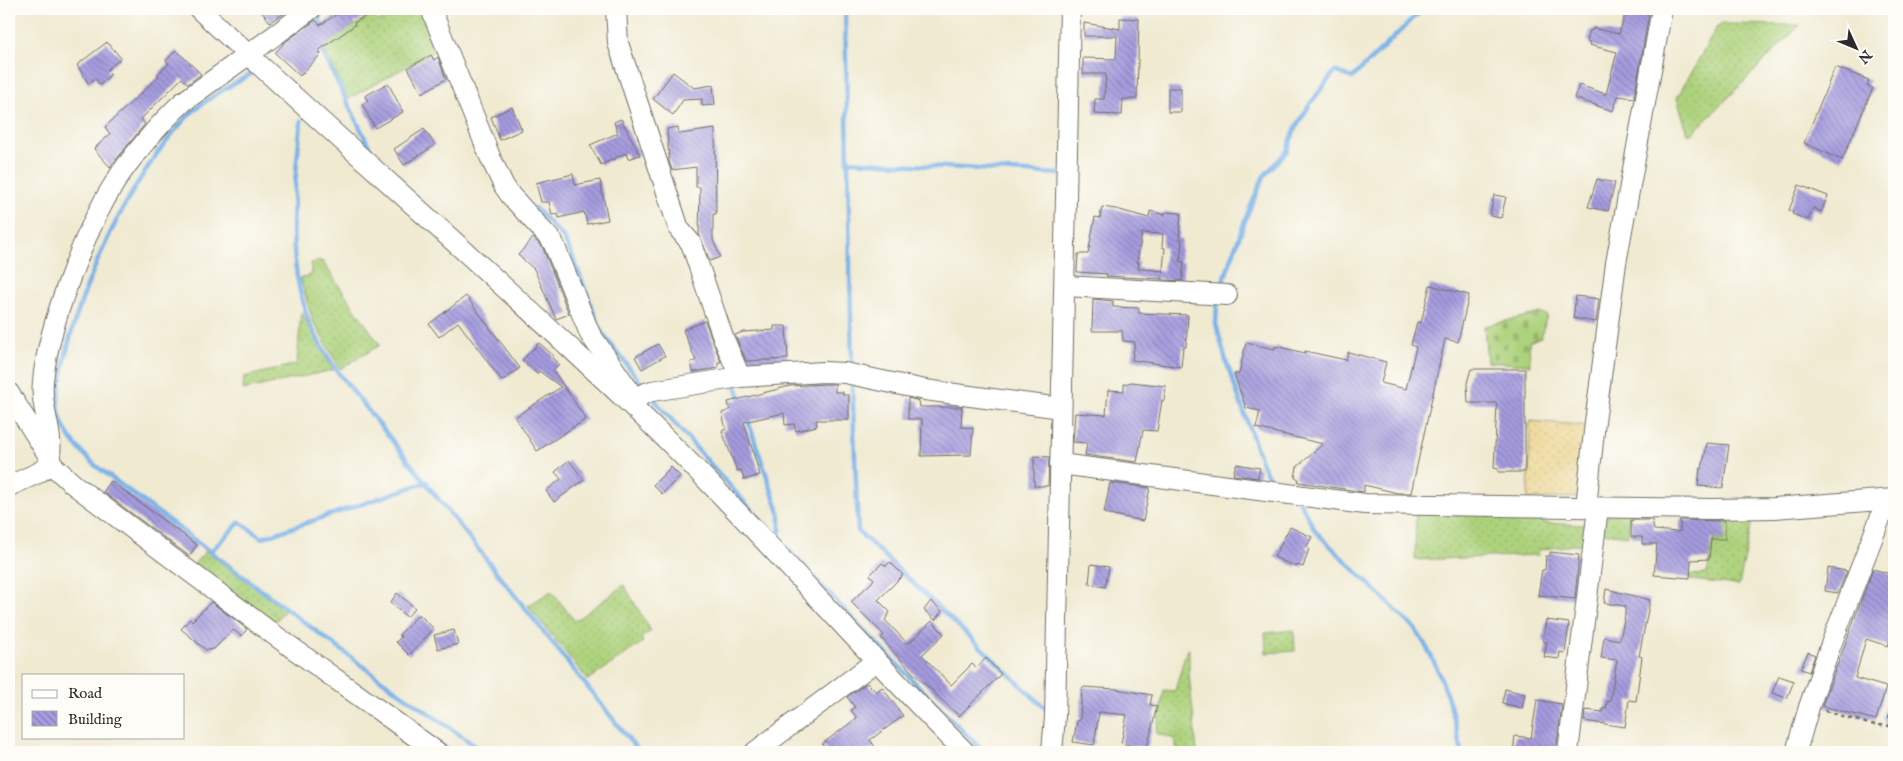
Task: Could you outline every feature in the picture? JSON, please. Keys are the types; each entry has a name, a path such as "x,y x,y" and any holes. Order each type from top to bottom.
{"street":[{"path":"199,9 249,55 642,397 715,489 876,661 965,752"},
{"path":"9,486 38,473 50,461 52,441 43,408 43,382 46,357 66,292 92,228 114,184 169,116 183,102 311,9"},
{"path":"431,9 491,159 504,186 510,196 544,232 559,253 590,334 628,388 642,397 740,377 802,373 845,373 925,390 1061,408"},
{"path":"616,9 620,52 683,234 690,243 723,337 740,377"},
{"path":"1052,752 1066,464 1061,408 1070,286 1070,9"},
{"path":"1568,752 1592,507 1595,422 1616,263 1662,9"},
{"path":"1070,286 1222,295"},
{"path":"9,394 50,461 99,504 273,634 437,752"},
{"path":"1066,464 1365,504 1774,508 1889,500"},
{"path":"1796,752 1809,707 1881,516 1889,500"},
{"path":"755,752 876,661"}],"path":[{"path":"1889,726 1889,714 1894,693"},
{"path":"1809,707 1889,726 1894,732"}],"green space":[{"path":"400,9 411,9 413,12 427,9 442,47 348,99 325,51 324,44 373,14 378,22"},
{"path":"1722,24 1800,25 1691,135 1688,134 1677,98 1717,27"},
{"path":"322,261 380,345 340,369 313,321 300,278 311,275 311,263"},
{"path":"301,312 333,370 243,390 244,377 297,364"},
{"path":"1540,313 1547,315 1541,337 1529,342 1530,365 1487,362 1484,326"},
{"path":"1416,508 1589,513 1586,543 1539,550 1538,555 1415,560","holes":["1542,513 1586,516 1586,525 1542,523"]},
{"path":"1630,513 1628,536 1598,532 1601,515"},
{"path":"1754,513 1739,585 1690,580 1691,575 1707,574 1713,540 1723,540 1725,514"},
{"path":"206,551 285,610 274,623 194,564"},
{"path":"624,585 651,631 641,638 643,642 588,680 528,606 551,591 575,621"},
{"path":"1294,630 1295,651 1266,653 1265,633"},
{"path":"1189,649 1189,674 1197,752 1177,751 1175,739 1156,733 1164,690 1175,691 1186,651"}],"sand":[{"path":"1530,421 1589,426 1582,497 1528,499"}],"building":[{"path":"259,9 291,9 270,22"},
{"path":"345,9 377,9 354,23 355,25 318,51 321,54 300,76 275,53 285,42 316,20 320,25"},
{"path":"1627,9 1649,14 1634,98 1618,96 1613,111 1574,98 1579,85 1606,94 1617,52 1589,45 1590,42 1587,41 1590,30 1592,31 1593,28 1619,34"},
{"path":"1120,18 1139,19 1137,99 1123,99 1122,115 1094,114 1095,99 1104,99 1106,74 1083,74 1083,58 1116,59 1117,36 1084,36 1084,23 1120,29"},
{"path":"107,42 121,58 107,70 111,74 100,85 95,78 89,84 77,65"},
{"path":"176,50 201,74 188,84 182,78 141,119 145,124 110,167 94,149 110,134 105,127 159,76 157,75 169,63 166,61"},
{"path":"431,55 434,60 438,57 446,79 422,93 408,68"},
{"path":"1835,67 1869,80 1867,86 1873,88 1842,160 1804,143"},
{"path":"673,72 694,88 713,85 715,105 702,106 702,99 683,100 673,115 653,99"},
{"path":"388,83 403,112 375,128 362,104 368,101 365,96"},
{"path":"1168,88 1181,88 1181,112 1168,112"},
{"path":"512,107 522,130 500,140 491,117"},
{"path":"621,119 640,155 628,159 626,153 601,165 590,145 618,133 614,122"},
{"path":"678,127 679,134 715,129 716,214 713,214 713,240 720,257 710,261 699,234 700,187 696,187 696,167 672,170 669,161 667,129"},
{"path":"424,129 435,145 404,165 394,149"},
{"path":"573,174 575,185 600,180 608,220 587,224 584,212 559,218 558,214 552,215 549,202 541,202 536,183"},
{"path":"1597,179 1615,183 1608,211 1588,207"},
{"path":"1799,185 1828,196 1821,212 1813,208 1808,220 1792,214 1793,212 1789,210"},
{"path":"1494,195 1506,197 1501,218 1490,216"},
{"path":"1102,207 1149,218 1150,211 1165,215 1165,212 1181,213 1179,239 1182,239 1180,262 1184,262 1182,281 1106,276 1107,274 1077,272 1078,254 1088,254 1095,217 1100,218","holes":["1142,233 1163,234 1162,247 1165,248 1163,271 1138,268 1139,262 1137,262"]},
{"path":"533,238 543,248 569,314 556,319 534,269 518,255"},
{"path":"1430,285 1469,295 1458,342 1445,339 1411,493 1398,493 1364,485 1364,492 1298,482 1299,479 1295,478 1297,467 1323,444 1256,428 1260,411 1246,408 1234,374 1239,374 1246,343 1275,349 1275,346 1305,353 1305,351 1346,360 1348,352 1386,362 1381,383 1406,389 1416,347 1411,345 1417,322 1421,323"},
{"path":"466,296 520,368 502,381 458,322 439,337 429,324"},
{"path":"1576,296 1599,299 1596,322 1573,318"},
{"path":"1093,299 1113,301 1113,307 1139,308 1139,313 1188,315 1186,347 1183,347 1181,367 1132,360 1135,342 1123,341 1122,331 1092,331"},
{"path":"705,321 721,362 718,362 718,368 693,372 691,362 696,361 683,330"},
{"path":"774,326 786,326 788,359 746,361 735,335 743,332 774,330"},
{"path":"539,343 554,356 552,358 559,364 553,370 586,419 537,451 515,417 561,387 539,371 537,374 522,360"},
{"path":"658,344 665,356 642,369 635,357"},
{"path":"1471,369 1525,369 1525,472 1498,472 1498,469 1494,468 1497,403 1468,403 1467,383"},
{"path":"1132,382 1166,386 1157,431 1143,430 1137,462 1085,455 1087,443 1073,442 1075,413 1106,415 1108,390 1124,391 1124,384"},
{"path":"835,384 835,392 843,392 843,395 849,395 849,420 816,420 817,426 796,431 794,424 785,425 784,413 744,422 760,475 744,480 741,470 737,471 722,431 726,429 722,413 730,410 728,402 790,386"},
{"path":"908,398 919,401 920,407 962,407 961,427 973,428 971,455 921,456 922,419 908,419"},
{"path":"1707,443 1729,445 1723,488 1698,486 1700,468 1702,469"},
{"path":"1034,456 1049,457 1048,486 1034,486"},
{"path":"569,460 584,480 554,502 546,491 561,479 555,472"},
{"path":"1236,464 1260,468 1258,478 1233,475"},
{"path":"671,467 680,476 662,494 653,485"},
{"path":"111,481 197,545 189,556 103,492"},
{"path":"1110,483 1150,488 1143,521 1104,513"},
{"path":"1631,520 1652,520 1654,530 1677,532 1680,531 1680,520 1725,521 1725,539 1711,539 1709,559 1691,560 1690,578 1654,575 1657,544 1642,544 1642,537 1631,537"},
{"path":"1290,527 1312,537 1306,548 1309,549 1303,567 1297,565 1296,567 1274,557"},
{"path":"1550,552 1579,555 1575,599 1538,595 1542,570 1545,570 1546,556 1550,556"},
{"path":"890,562 903,575 878,600 890,612 885,620 908,644 932,621 944,634 922,655 951,685 972,664 977,668 986,658 1001,674 959,716 910,670 881,638 884,635 851,602 874,579 870,575 882,563 886,566"},
{"path":"1091,564 1109,567 1105,587 1089,584"},
{"path":"1828,568 1847,571 1838,593 1825,591"},
{"path":"1873,569 1894,575 1894,589 1890,602 1894,604 1894,626 1888,646 1866,639 1855,678 1886,687 1876,720 1822,706"},
{"path":"1606,589 1650,600 1639,656 1642,657 1636,701 1629,700 1625,727 1584,721 1585,710 1603,712 1603,708 1606,709 1607,701 1610,702 1617,660 1601,658 1604,637 1620,640 1625,615 1625,606 1604,603"},
{"path":"397,593 415,608 407,617 390,603"},
{"path":"931,601 942,611 935,620 924,610"},
{"path":"211,602 247,629 242,636 233,630 214,649 206,650 181,629"},
{"path":"419,614 434,629 409,655 396,642 401,637 399,635"},
{"path":"1546,620 1569,623 1565,653 1560,652 1559,659 1544,657 1547,642 1543,641"},
{"path":"454,630 458,644 438,649 434,635"},
{"path":"1808,652 1815,655 1809,672 1801,669"},
{"path":"1779,676 1794,681 1787,698 1772,693"},
{"path":"867,683 876,692 882,687 903,716 870,740 875,747 867,752 828,752 822,744 857,718 851,710 855,707 847,697"},
{"path":"1084,687 1116,689 1152,695 1150,705 1157,706 1147,749 1121,743 1127,715 1099,712 1094,745 1073,742 1077,721 1080,720 1082,689"},
{"path":"1505,689 1525,694 1522,708 1502,703"},
{"path":"1537,700 1562,704 1556,752 1513,752 1515,736 1531,738"}],"waterway":[{"path":"319,9 321,30"},
{"path":"845,9 852,369"},
{"path":"1221,288 1247,215 1264,176 1287,151 1295,129 1310,104 1335,71 1352,78 1423,9"},
{"path":"322,43 323,53 372,152"},
{"path":"251,74 208,100 185,119 144,172 126,204 93,270 70,338 58,395 59,413 62,422 76,446 96,466 376,676 484,752"},
{"path":"301,121 294,192 293,240 295,263 305,310 323,349 337,371 639,752"},
{"path":"847,161 1059,174"},
{"path":"535,208 563,237 573,257 601,331 644,387"},
{"path":"1217,301 1216,324 1226,361 1262,464 1273,485 1276,485"},
{"path":"852,381 858,531 1046,709"},
{"path":"735,383 742,403"},
{"path":"652,397 814,578 984,752"},
{"path":"746,415 780,515 778,538"},
{"path":"211,551 240,522 262,538 427,482"},
{"path":"1300,502 1316,532 1415,629 1439,672 1462,752"},
{"path":"1894,678 1885,718 1894,738"},
{"path":"443,746 452,752"}]}
